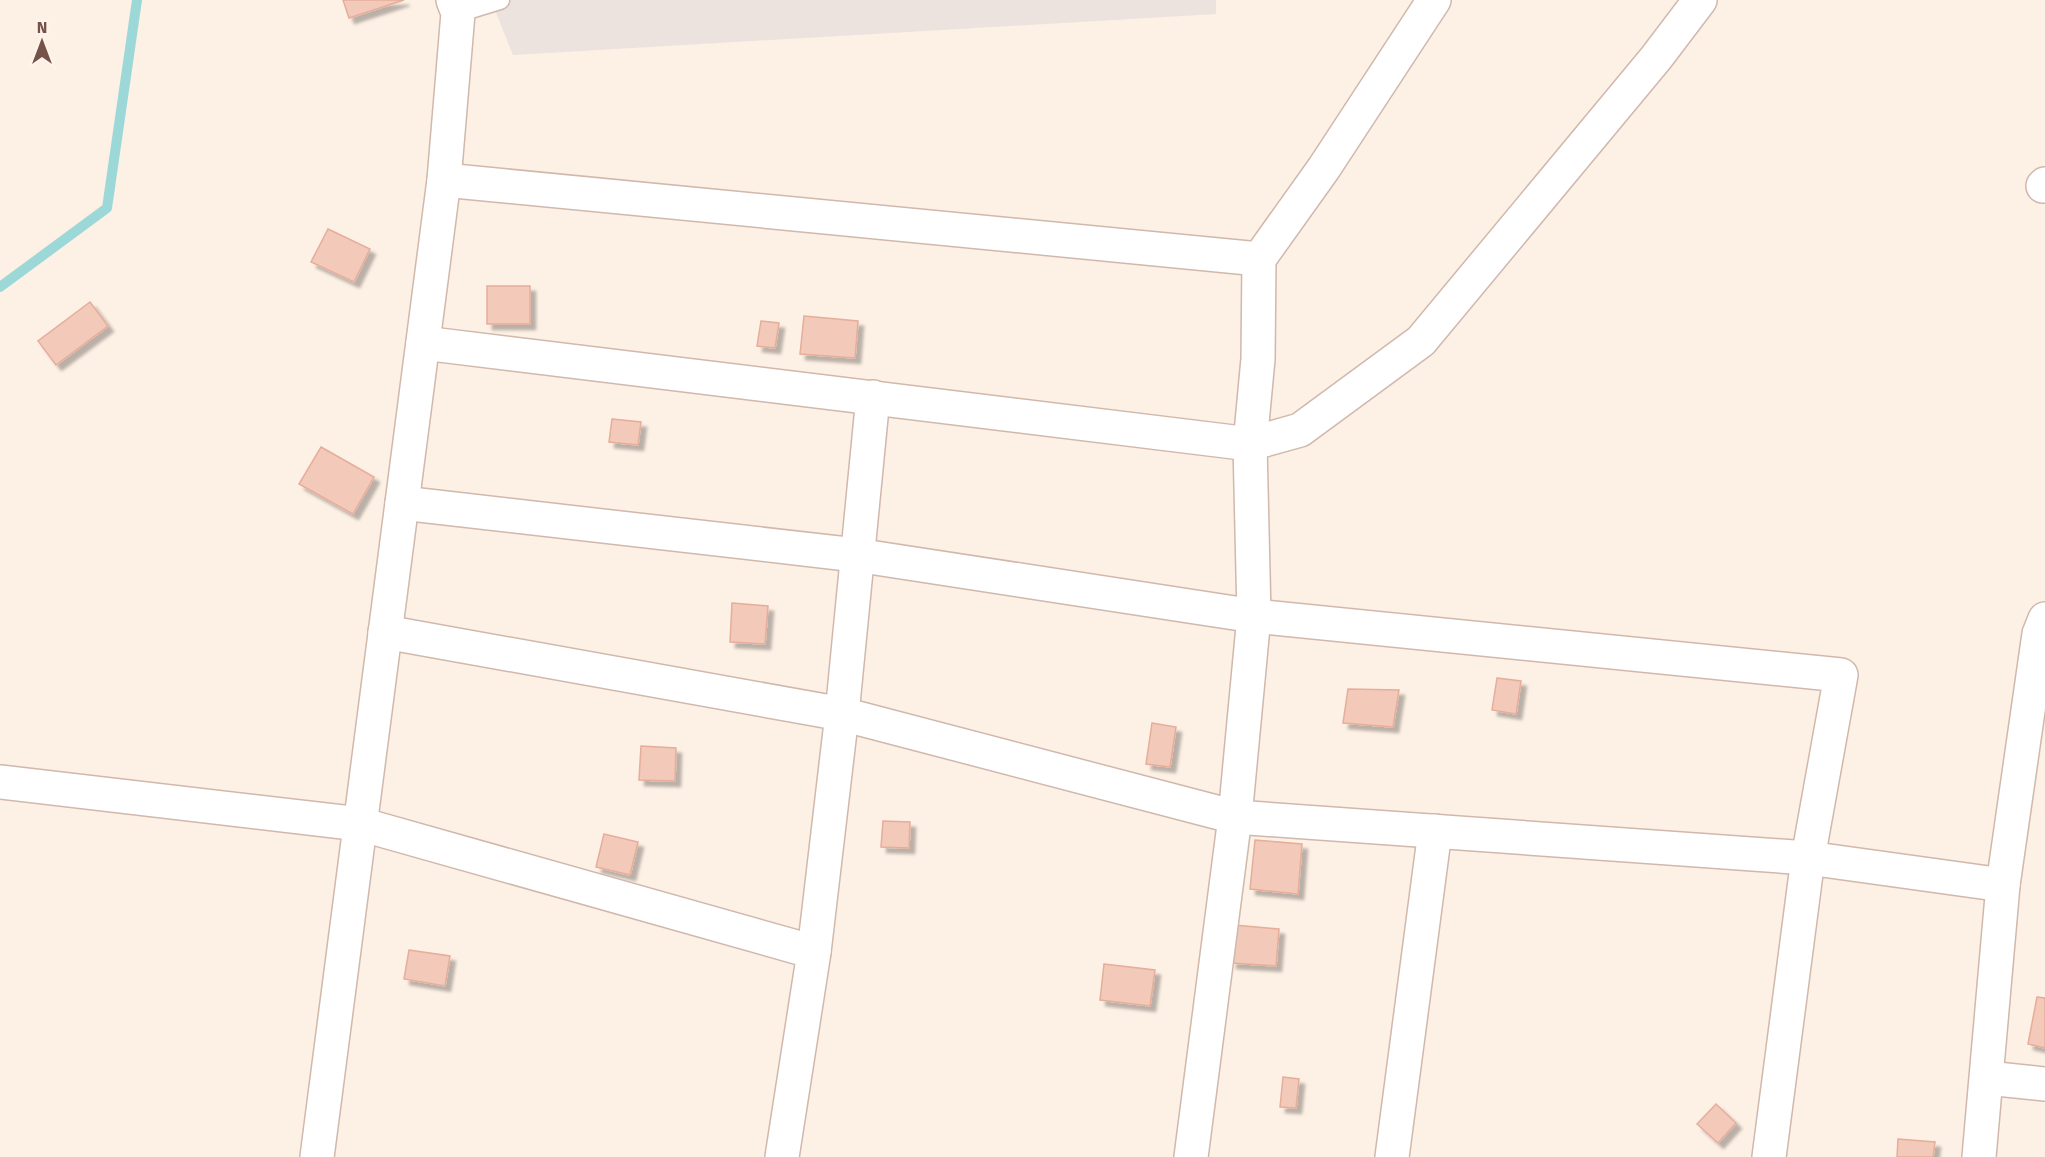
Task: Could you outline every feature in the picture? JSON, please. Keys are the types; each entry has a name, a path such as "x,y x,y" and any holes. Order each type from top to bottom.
{"street":[{"path":"1191,1157 1235,817 1254,616 1250,444 1257,359 1259,259 1324,168 1434,0"},
{"path":"423,343 1250,444 1300,430 1422,341 1656,58 1700,0"},
{"path":"316,1157 444,180 455,6"},
{"path":"444,180 1259,259"},
{"path":"782,1157 814,952 842,714 873,397"},
{"path":"402,503 856,555 1254,616 1841,675 1808,858 1768,1157"},
{"path":"1979,1157 2003,885 2039,634 2045,619"},
{"path":"385,632 842,714 1235,817 1808,858 2003,885"},
{"path":"0,782 360,824 814,952"},
{"path":"1392,1157 1435,831"},
{"path":"1987,1078 2045,1083"}],"lane":[{"path":"455,6 500,0"}],"shaded area":[{"path":"491,0 1216,0 1216,14 513,55"}],"building":[{"path":"343,0 404,0 349,18"},
{"path":"328,229 370,249 354,282 311,262"},
{"path":"487,286 530,286 530,324 487,324"},
{"path":"90,302 108,326 56,365 38,341"},
{"path":"804,316 858,321 855,358 800,354"},
{"path":"761,321 779,323 775,348 757,346"},
{"path":"612,419 641,422 638,445 609,442"},
{"path":"321,447 374,477 353,514 299,484"},
{"path":"732,603 768,606 765,644 730,642"},
{"path":"1497,678 1521,681 1516,714 1492,710"},
{"path":"1348,689 1399,690 1393,727 1343,723"},
{"path":"1152,723 1176,727 1170,767 1146,764"},
{"path":"641,746 676,748 675,781 639,780"},
{"path":"883,821 910,822 909,848 881,847"},
{"path":"604,834 638,842 630,875 596,867"},
{"path":"1255,840 1302,844 1298,894 1250,889"},
{"path":"1234,925 1279,929 1276,966 1231,963"},
{"path":"409,950 450,956 445,986 404,979"},
{"path":"1104,964 1155,970 1150,1006 1100,1000"},
{"path":"2037,997 2045,998 2045,1048 2028,1044"},
{"path":"1283,1077 1299,1079 1296,1108 1280,1107"},
{"path":"1716,1104 1736,1123 1718,1143 1697,1124"},
{"path":"1898,1139 1935,1142 1933,1157 1897,1157"}],"waterway":[{"path":"0,287 107,208 137,0"}]}
